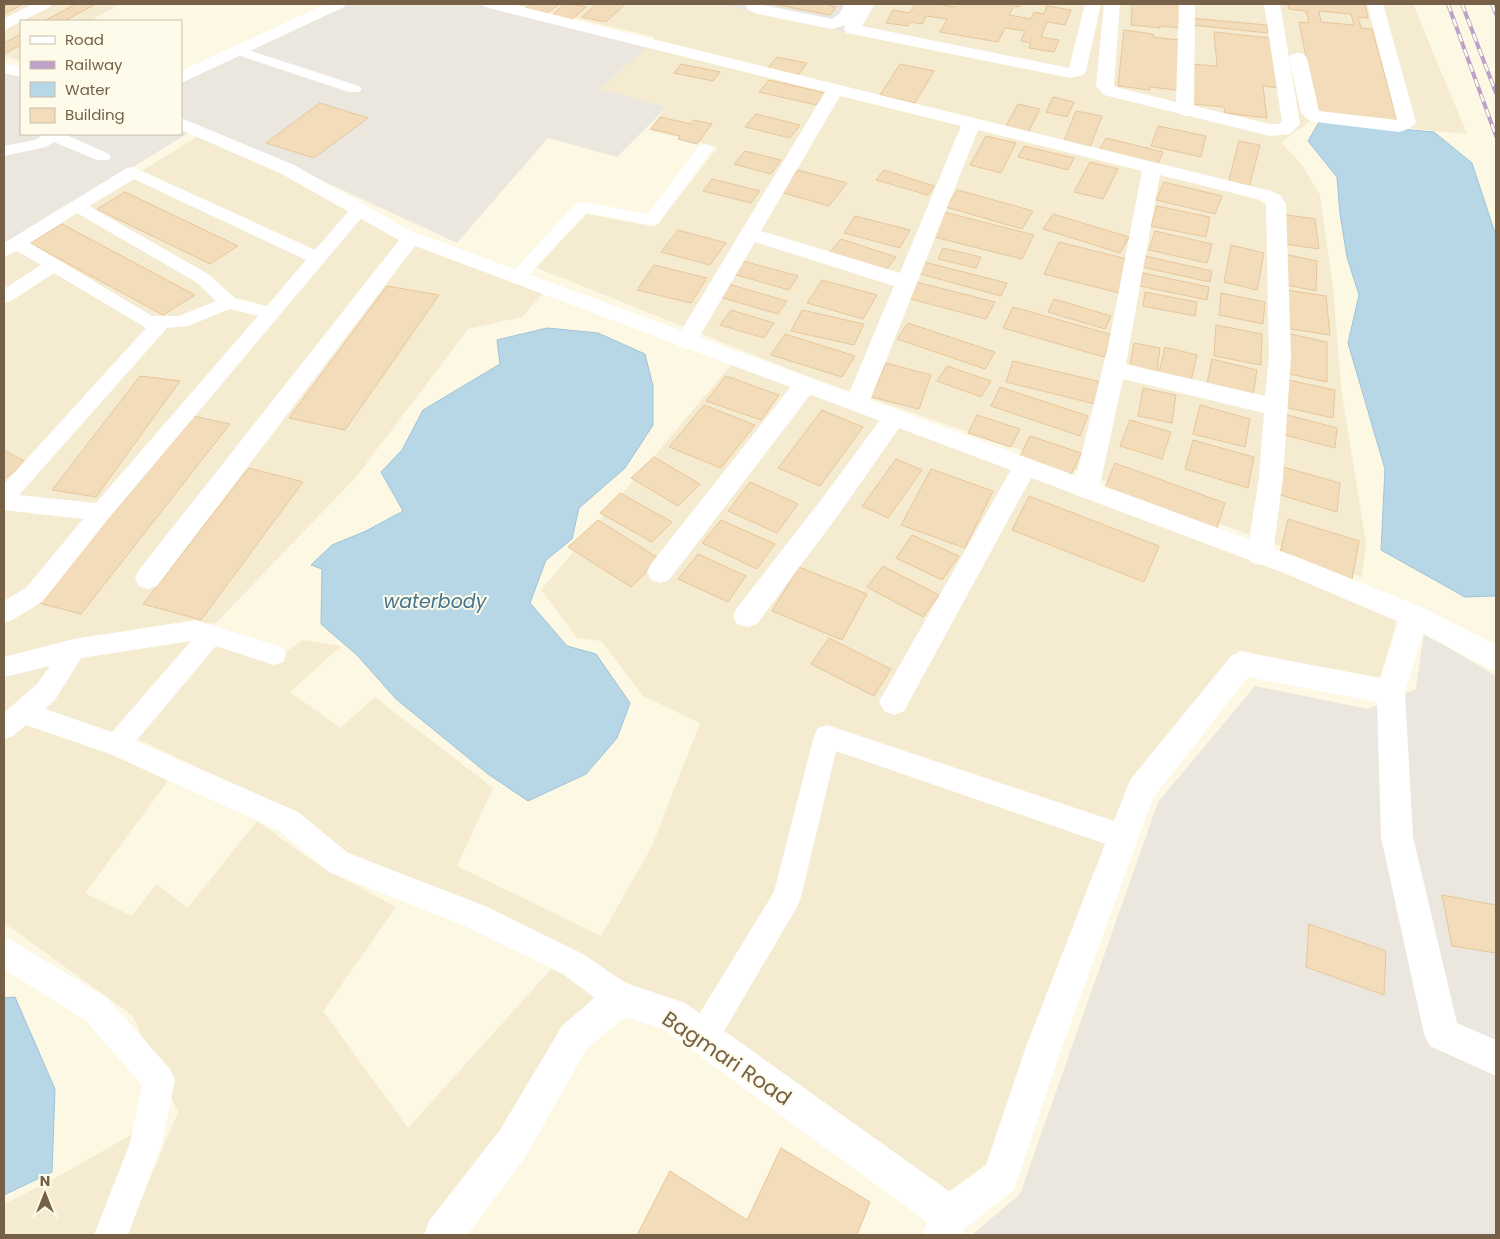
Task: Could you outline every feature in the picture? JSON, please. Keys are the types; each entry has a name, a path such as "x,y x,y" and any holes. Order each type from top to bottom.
{"street":[{"path":"4,26 44,4"},
{"path":"182,78 338,4"},
{"path":"491,4 689,51 759,71 836,88 971,124 1264,195 1273,199 1276,204 1280,356 1271,477 1260,555"},
{"path":"756,4 754,7 758,9 839,24 853,4"},
{"path":"867,4 853,26 852,29 857,32 1070,73 1077,70 1093,4"},
{"path":"1112,4 1105,86 1110,91 1185,111 1270,130 1283,130 1291,124 1272,4"},
{"path":"1185,111 1187,4"},
{"path":"1286,4 1310,113 1316,117 1399,126 1407,122 1375,4"},
{"path":"4,68 20,72"},
{"path":"686,341 836,88"},
{"path":"182,123 287,169 411,238 1293,566 1414,616 1496,659"},
{"path":"857,404 971,124"},
{"path":"1086,489 1114,368 1152,169"},
{"path":"750,234 906,282"},
{"path":"148,578 411,238"},
{"path":"1114,368 1276,407"},
{"path":"660,572 805,385"},
{"path":"747,616 830,507 894,418"},
{"path":"894,702 1025,467"},
{"path":"1414,616 1391,692 1397,836 1442,1034 1496,1058"},
{"path":"945,1225 1001,1177 1044,1047 1141,790 1242,664 1391,692"},
{"path":"443,1235 513,1143 574,1038 620,998"},
{"name":"Bagmari Road","path":"620,998 673,1015 945,1225"}],"lane":[{"path":"240,50 354,89"},
{"path":"4,150 40,144 54,135 103,157"},
{"path":"517,278 582,207 652,220 705,149"},
{"path":"10,247 133,172 317,258"},
{"path":"77,206 202,278 229,303 270,313"},
{"path":"4,613 34,595 101,512 359,210"},
{"path":"10,247 54,265 148,322 181,322 229,303"},
{"path":"4,297 54,265"},
{"path":"4,498 162,322"},
{"path":"4,502 101,512"},
{"path":"4,590 34,595"},
{"path":"4,667 74,649 196,630 274,655"},
{"path":"117,745 211,634"},
{"path":"13,720 46,692 74,649"},
{"path":"13,720 117,745 288,821 339,863 475,916 573,964 620,998"},
{"path":"703,1037 787,897 826,736 1123,836"},
{"path":"4,952 96,1008 159,1080 146,1143 111,1235"}],"shaded area":[{"path":"4,4 120,4 92,20 20,20 20,61 4,56"},
{"path":"345,4 476,4 647,47 600,89 667,107 617,157 548,138 457,243 323,181 182,120 182,81"},
{"path":"514,4 722,4 851,34 870,4 1413,4 1467,134 1314,119 1281,142 1302,165 1320,195 1333,287 1341,388 1366,543 1362,577 1052,461 809,377 535,267 587,214 655,227 718,147 648,130 667,107 599,89 655,37"},
{"path":"722,4 870,4 851,34"},
{"path":"4,73 20,77 20,135 182,135 182,129 190,132 4,246"},
{"path":"198,136 544,292 522,317 468,329 356,477 216,623 119,633 4,663 4,256"},
{"path":"731,365 1111,503 1398,616 1379,681 1239,650 1126,793 990,1162 943,1195 716,1034 615,976 335,847 298,815 133,737 212,643 274,661 302,640 341,646 290,692 340,728 375,697 493,788 457,866 601,936 652,846 700,723 643,696 601,641 577,638 541,590"},
{"path":"1424,633 1496,676 1496,1235 972,1235 1020,1194 1158,802 1255,686 1368,709 1416,689"},
{"path":"198,638 99,747 168,781 85,893 132,916 156,884 188,908 257,821 320,866 396,907 323,1011 408,1128 553,967 602,993 521,1112 428,1235 126,1235 178,1112 132,1015 4,923 4,673 78,653"},
{"path":"138,1131 97,1235 4,1235 4,1204 48,1182"}],"water":[{"path":"1319,122 1434,132 1472,163 1496,236 1496,596 1465,597 1381,550 1385,469 1348,343 1359,295 1347,257 1340,214 1337,177 1308,141"},
{"name":"waterbody","path":"547,328 598,333 645,354 653,386 653,425 625,468 579,508 572,539 546,560 530,603 567,646 596,654 630,703 617,738 586,774 528,801 488,774 396,699 357,655 321,624 322,569 311,565 332,545 366,531 403,511 381,472 402,450 423,410 500,364 497,340"},
{"path":"15,997 55,1089 52,1172 4,1195 4,998"}],"building":[{"path":"8,4 23,4 4,14 4,6"},
{"path":"76,4 96,4 66,20 46,20"},
{"path":"531,4 559,4 546,14 525,9"},
{"path":"564,4 586,7 570,21 550,17"},
{"path":"596,4 625,4 606,22 582,17"},
{"path":"773,4 829,4 836,7 830,15"},
{"path":"915,4 937,4 955,7 956,4 1021,4 1019,7 1014,6 1009,15 1031,19 1034,12 1044,14 1047,6 1071,10 1065,25 1047,22 1041,37 1059,40 1054,52 1029,48 1031,43 1021,41 1025,31 1005,28 998,42 940,32 947,19 926,16 922,24 910,22 908,26 886,23 893,10 910,13"},
{"path":"1132,4 1181,4 1181,28 1131,25"},
{"path":"1288,4 1365,4 1368,18 1358,17 1361,28 1372,29 1398,124 1318,116 1299,22 1309,23 1306,11 1289,9","holes":["1319,11 1351,14 1354,25 1321,22"]},
{"path":"1190,18 1267,25 1268,33 1191,25"},
{"path":"1124,30 1153,34 1153,37 1180,40 1177,90 1150,87 1150,90 1118,86"},
{"path":"1214,32 1271,38 1279,88 1263,86 1267,118 1225,113 1224,107 1193,104 1190,64 1217,66"},
{"path":"20,35 20,46 4,54 4,43"},
{"path":"777,57 807,63 797,77 766,70"},
{"path":"681,64 720,72 713,81 674,73"},
{"path":"900,64 934,71 915,103 880,95"},
{"path":"769,80 826,93 816,105 759,92"},
{"path":"1053,97 1074,102 1067,117 1046,112"},
{"path":"320,103 368,118 314,158 266,143"},
{"path":"1018,104 1040,109 1028,133 1005,128"},
{"path":"1076,111 1102,116 1090,147 1064,141"},
{"path":"756,114 800,125 790,138 745,127"},
{"path":"660,117 691,124 694,120 712,124 697,144 678,139 680,136 651,129"},
{"path":"1158,126 1206,136 1201,157 1151,146"},
{"path":"986,136 1016,143 1001,173 970,165"},
{"path":"1106,138 1163,152 1156,168 1098,153"},
{"path":"1239,141 1260,145 1249,188 1228,184"},
{"path":"1024,146 1074,158 1068,170 1018,157"},
{"path":"745,151 781,160 771,174 734,164"},
{"path":"1090,162 1118,169 1103,199 1074,192"},
{"path":"798,170 847,183 829,206 780,192"},
{"path":"884,170 934,186 928,195 876,180"},
{"path":"712,179 760,191 751,203 703,191"},
{"path":"1164,182 1222,196 1215,214 1156,200"},
{"path":"958,190 1033,211 1022,229 946,207"},
{"path":"125,192 238,246 210,264 97,209"},
{"path":"1157,206 1210,217 1206,237 1151,226"},
{"path":"944,212 1034,235 1022,259 930,236"},
{"path":"1053,214 1129,237 1120,253 1043,229"},
{"path":"1281,214 1315,219 1319,249 1283,244"},
{"path":"855,216 910,230 900,248 844,233"},
{"path":"62,224 195,295 163,315 30,243"},
{"path":"678,230 726,243 710,265 661,252"},
{"path":"1155,231 1212,244 1207,263 1149,250"},
{"path":"841,239 896,257 885,272 829,253"},
{"path":"1059,242 1131,260 1119,293 1044,274"},
{"path":"1231,245 1264,253 1257,290 1224,282"},
{"path":"943,248 981,257 976,268 938,259"},
{"path":"1284,254 1317,261 1316,291 1282,284"},
{"path":"1145,256 1212,271 1210,282 1142,267"},
{"path":"743,261 798,276 789,290 733,274"},
{"path":"924,262 1007,283 1001,296 917,273"},
{"path":"654,265 707,278 691,303 637,290"},
{"path":"1143,273 1209,287 1207,300 1140,286"},
{"path":"822,280 877,295 863,319 807,303"},
{"path":"916,282 995,302 986,319 907,298"},
{"path":"725,283 787,301 778,314 716,296"},
{"path":"387,286 439,295 345,430 289,418"},
{"path":"1281,289 1326,296 1330,335 1284,328"},
{"path":"1145,292 1197,302 1195,316 1143,306"},
{"path":"1221,293 1265,302 1263,324 1219,315"},
{"path":"1054,299 1111,316 1105,329 1048,312"},
{"path":"1013,307 1113,335 1104,357 1003,328"},
{"path":"731,310 774,323 764,338 720,325"},
{"path":"802,310 864,324 854,345 791,331"},
{"path":"908,323 995,352 985,369 897,339"},
{"path":"1216,325 1262,334 1261,365 1214,356"},
{"path":"1286,333 1327,342 1327,382 1284,373"},
{"path":"785,334 855,356 842,377 771,355"},
{"path":"1134,343 1160,348 1157,371 1130,366"},
{"path":"1165,347 1197,355 1191,381 1159,373"},
{"path":"1212,359 1257,370 1253,396 1207,384"},
{"path":"1013,361 1101,382 1095,404 1006,382"},
{"path":"886,363 931,375 919,409 871,397"},
{"path":"947,366 991,381 981,397 937,381"},
{"path":"140,376 180,381 96,497 52,490"},
{"path":"726,376 779,395 761,420 706,401"},
{"path":"1283,379 1335,390 1333,418 1280,406"},
{"path":"1000,387 1088,416 1080,436 991,406"},
{"path":"1143,388 1176,395 1172,423 1138,416"},
{"path":"704,405 755,425 721,468 669,447"},
{"path":"1200,405 1250,419 1245,447 1193,434"},
{"path":"822,410 863,427 820,486 778,468"},
{"path":"1280,413 1337,428 1335,448 1277,433"},
{"path":"977,415 1020,429 1011,447 968,433"},
{"path":"193,416 230,424 81,614 39,603"},
{"path":"1130,420 1171,432 1162,459 1120,446"},
{"path":"1030,436 1081,453 1069,480 1017,462"},
{"path":"1193,440 1254,457 1248,488 1185,469"},
{"path":"4,450 26,462 4,479"},
{"path":"654,457 700,484 678,506 631,478"},
{"path":"896,459 922,470 888,518 862,506"},
{"path":"1115,463 1225,503 1216,531 1104,490"},
{"path":"1276,465 1340,483 1337,512 1277,494"},
{"path":"249,468 303,482 201,620 143,604"},
{"path":"931,469 993,491 965,548 901,525"},
{"path":"750,482 798,504 777,533 728,511"},
{"path":"620,493 672,522 652,542 600,513"},
{"path":"1029,496 1159,546 1144,582 1012,530"},
{"path":"1288,519 1359,541 1352,580 1279,557"},
{"path":"598,520 660,559 631,587 568,547"},
{"path":"721,520 775,544 757,569 702,543"},
{"path":"912,535 959,556 942,580 896,558"},
{"path":"698,554 746,576 728,602 678,579"},
{"path":"883,566 939,595 923,617 867,587"},
{"path":"799,567 867,594 842,640 772,611"},
{"path":"829,638 891,669 874,696 811,664"},
{"path":"1442,895 1496,905 1496,953 1452,946"},
{"path":"1309,924 1386,951 1384,995 1306,967"},
{"path":"781,1148 870,1202 857,1235 637,1235 670,1171 747,1220"}],"railway":[{"path":"1448,4 1496,136"},
{"path":"1462,4 1496,93"},
{"path":"1492,4 1496,14"}]}
